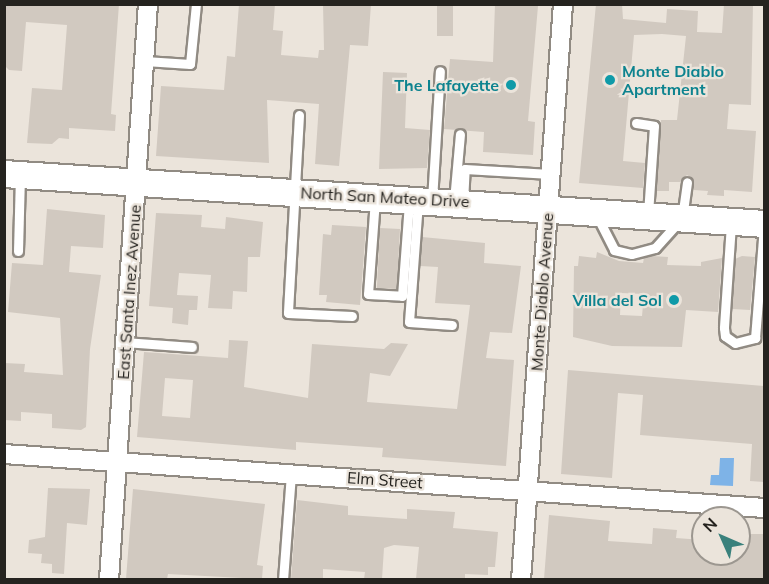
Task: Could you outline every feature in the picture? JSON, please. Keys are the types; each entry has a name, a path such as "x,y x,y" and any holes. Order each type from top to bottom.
{"main road":[{"name":"North San Mateo Drive","path":"12,174 548,207 765,224"}],"street":[{"name":"East Santa Inez Avenue","path":"109,579 148,4"},
{"name":"Monte Diablo Avenue","path":"521,579 563,4"},
{"name":"Elm Street","path":"4,454 765,508"}],"lane":[{"path":"145,61 190,64 196,4"},
{"path":"440,70 435,200 409,322 452,325"},
{"path":"299,115 288,313 352,316"},
{"path":"636,123 654,126 648,215"},
{"path":"375,196 368,294 402,296 460,134"},
{"path":"435,200 465,169 550,174"},
{"path":"12,174 18,251"},
{"path":"595,211 608,244 632,254 655,248 682,218 687,182"},
{"path":"731,222 724,328 725,336 735,343 755,338 765,224"},
{"path":"125,342 192,347"},
{"path":"283,579 291,473"}],"water":[{"path":"720,458 734,458 733,486 710,485 711,475 719,475"}],"building":[{"path":"6,4 119,4 111,114 116,115 115,131 69,128 69,139 59,138 52,144 27,143 32,88 62,90 67,25 26,22 22,71 9,70 4,65"},
{"path":"239,4 275,4 273,30 283,31 281,55 318,58 319,50 324,50 323,4 371,4 368,46 350,45 339,166 315,164 319,104 267,100 269,163 156,156 161,86 224,90 227,56 235,57"},
{"path":"437,4 453,4 453,36 437,36"},
{"path":"495,4 538,6 528,121 535,122 533,155 483,152 484,132 444,129 450,59 493,62"},
{"path":"596,4 622,4 623,19 666,23 667,9 698,11 697,32 722,33 724,4 753,4 751,105 729,104 727,129 756,131 752,192 724,190 724,196 707,195 708,191 694,190 693,179 687,175 680,182 669,182 669,191 656,191 661,120 677,120 686,36 662,34 634,35 623,161 645,163 643,188 579,183"},
{"path":"383,72 407,73 405,128 430,130 427,168 379,169"},
{"path":"47,209 105,215 103,248 71,246 69,272 101,275 90,349 86,427 81,430 52,428 52,414 21,412 21,421 4,420 4,363 25,364 24,372 63,375 60,318 8,312 12,263 43,265"},
{"path":"156,213 202,215 201,227 225,229 226,217 263,222 260,257 248,257 247,292 233,291 232,309 208,308 211,275 179,273 177,295 198,296 197,310 189,310 188,325 172,323 173,308 149,306"},
{"path":"332,225 366,227 360,305 326,302 327,295 319,295 323,234 331,235"},
{"path":"380,228 400,229 397,289 377,288"},
{"path":"422,237 485,243 484,263 521,266 512,333 490,332 486,358 514,360 506,466 382,457 383,448 296,442 296,450 137,437 144,352 228,358 229,340 248,341 244,387 308,398 312,344 384,349 391,343 408,344 390,376 370,373 367,402 457,409 470,305 435,303 438,267 420,266","holes":["165,378 193,380 190,418 162,416"]},
{"name":"Villa del Sol","path":"597,252 619,261 643,263 644,258 652,256 668,257 667,265 701,266 701,262 722,258 718,312 686,310 682,347 612,346 573,337 574,266 578,266 579,256 596,258","holes":["621,293 644,294 642,316 620,315"]},
{"path":"742,256 755,257 750,310 732,309 735,259"},
{"path":"568,370 765,386 765,482 750,481 752,444 640,435 643,395 618,393 612,478 561,474"},
{"path":"48,488 90,489 87,525 67,523 64,574 52,573 52,564 41,563 42,554 28,553 29,540 45,537"},
{"path":"133,489 265,504 257,565 263,566 262,579 168,574 167,579 126,579"},
{"path":"297,500 348,506 348,515 407,519 407,509 455,512 453,528 498,532 495,567 488,567 488,575 465,574 465,579 416,579 419,547 394,545 384,548 382,579 364,579 365,572 323,569 323,579 291,579"},
{"path":"549,515 610,521 608,541 652,544 653,528 677,530 676,538 691,539 691,566 751,566 751,534 765,534 765,579 544,579"}],"place":[{"name":"Monte Diablo Apartment","path":"610,80"},
{"name":"The Lafayette","path":"511,85"},
{"name":"Villa del Sol","path":"674,300"}]}
